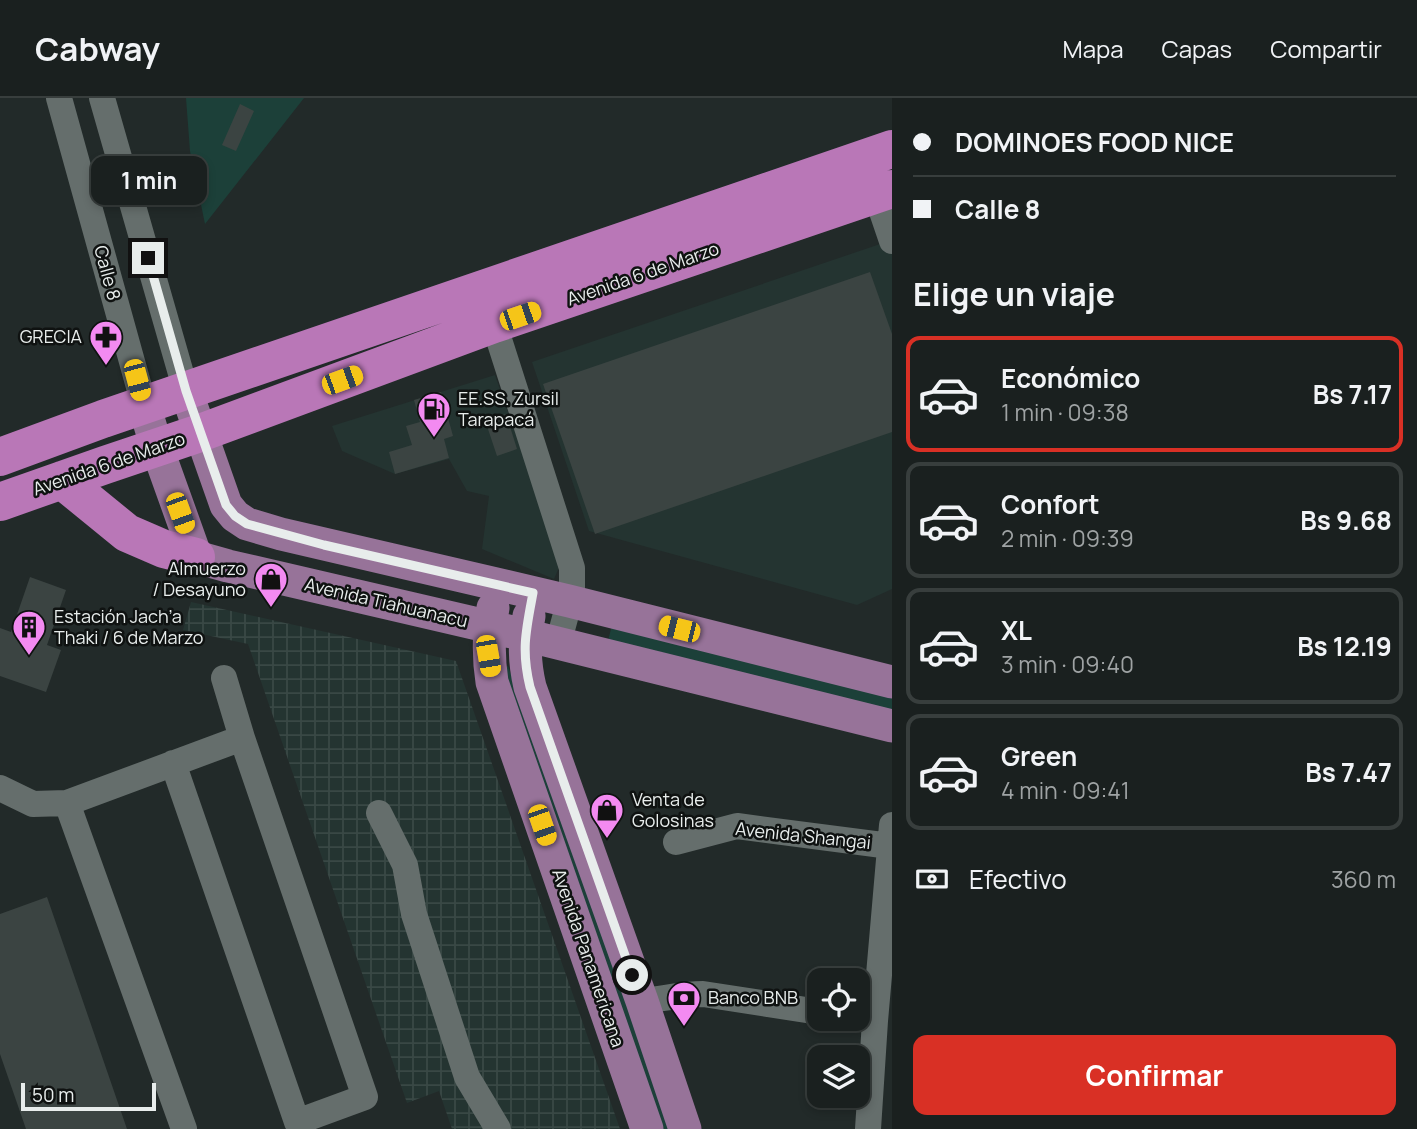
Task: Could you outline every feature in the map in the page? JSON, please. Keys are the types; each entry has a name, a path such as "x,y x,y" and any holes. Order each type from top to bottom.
{"highway":[{"path":"0,457 103,419 892,149"},
{"name":"Avenida 6 de Marzo","path":"0,502 200,433 494,324 884,191"},
{"path":"62,480 127,533 164,549 196,557"}],"main road":[{"path":"186,391 226,505 235,516 247,524 892,682"},
{"name":"Calle 8","path":"144,405 157,448"},
{"path":"157,448 196,557"},
{"name":"Avenida Tiahuanacu","path":"196,557 892,726"},
{"name":"Avenida Panamericana","path":"497,585 489,628 488,656 492,682 647,1129"},
{"name":"Avenida Panamericana","path":"533,593 525,635 524,659 530,687 685,1129"}],"street":[{"name":"Calle 8","path":"59,98 144,405"},
{"path":"102,98 186,391"},
{"path":"884,191 892,241"},
{"path":"494,324 572,568 572,592 558,643"},
{"path":"173,763 297,1122 365,1097 224,678"},
{"path":"0,789 33,804 68,803 242,738"},
{"path":"68,803 184,1129"},
{"path":"379,813 405,865 414,914 467,1077 498,1129"},
{"name":"Avenida Shangai","path":"676,842 737,826 891,836"},
{"path":"870,990 891,836"},
{"path":"642,1001 703,993 807,1010"},
{"path":"866,1031 868,1129"}],"shaded area":[{"path":"892,240 892,589 857,605 589,531 532,362"},
{"path":"495,375 561,563 554,579 482,549 489,496 467,491 449,459 395,474 342,451 332,426"},
{"path":"191,602 456,661 620,1129 452,1129 439,1091 407,1103 248,644 183,630"}],"green space":[{"path":"186,98 304,98 205,224 190,151"},
{"path":"612,625 892,694 892,716 607,645"},
{"path":"508,666 670,1129 657,1129 497,671"}],"building":[{"path":"240,104 254,111 236,151 222,145"},
{"path":"870,272 892,334 892,432 595,534 543,384"},
{"path":"441,392 453,436 444,439 449,458 395,474 389,452 412,445 406,426 420,422 414,400"},
{"path":"506,414 517,449 497,456 485,420"},
{"path":"30,577 66,590 47,645 61,650 46,692 0,676 0,628 11,632"},
{"path":"47,897 127,1129 26,1129 0,1054 0,914"}],"place":[{"name":"GRECIA","path":"106,367"},
{"name":"EE.SS. Zursil Tarapacá","path":"434,439"},
{"name":"Almuerzo / Desayuno","path":"271,609"},
{"name":"Estación Jach’a Thaki / 6 de Marzo","path":"29,657"},
{"name":"Venta de Golosinas","path":"607,840"},
{"name":"Banco BNB","path":"684,1028"}],"route":[{"path":"148,258 186,391 226,505 235,516 247,524 324,545 533,593 525,635 525,668 632,975"}]}
